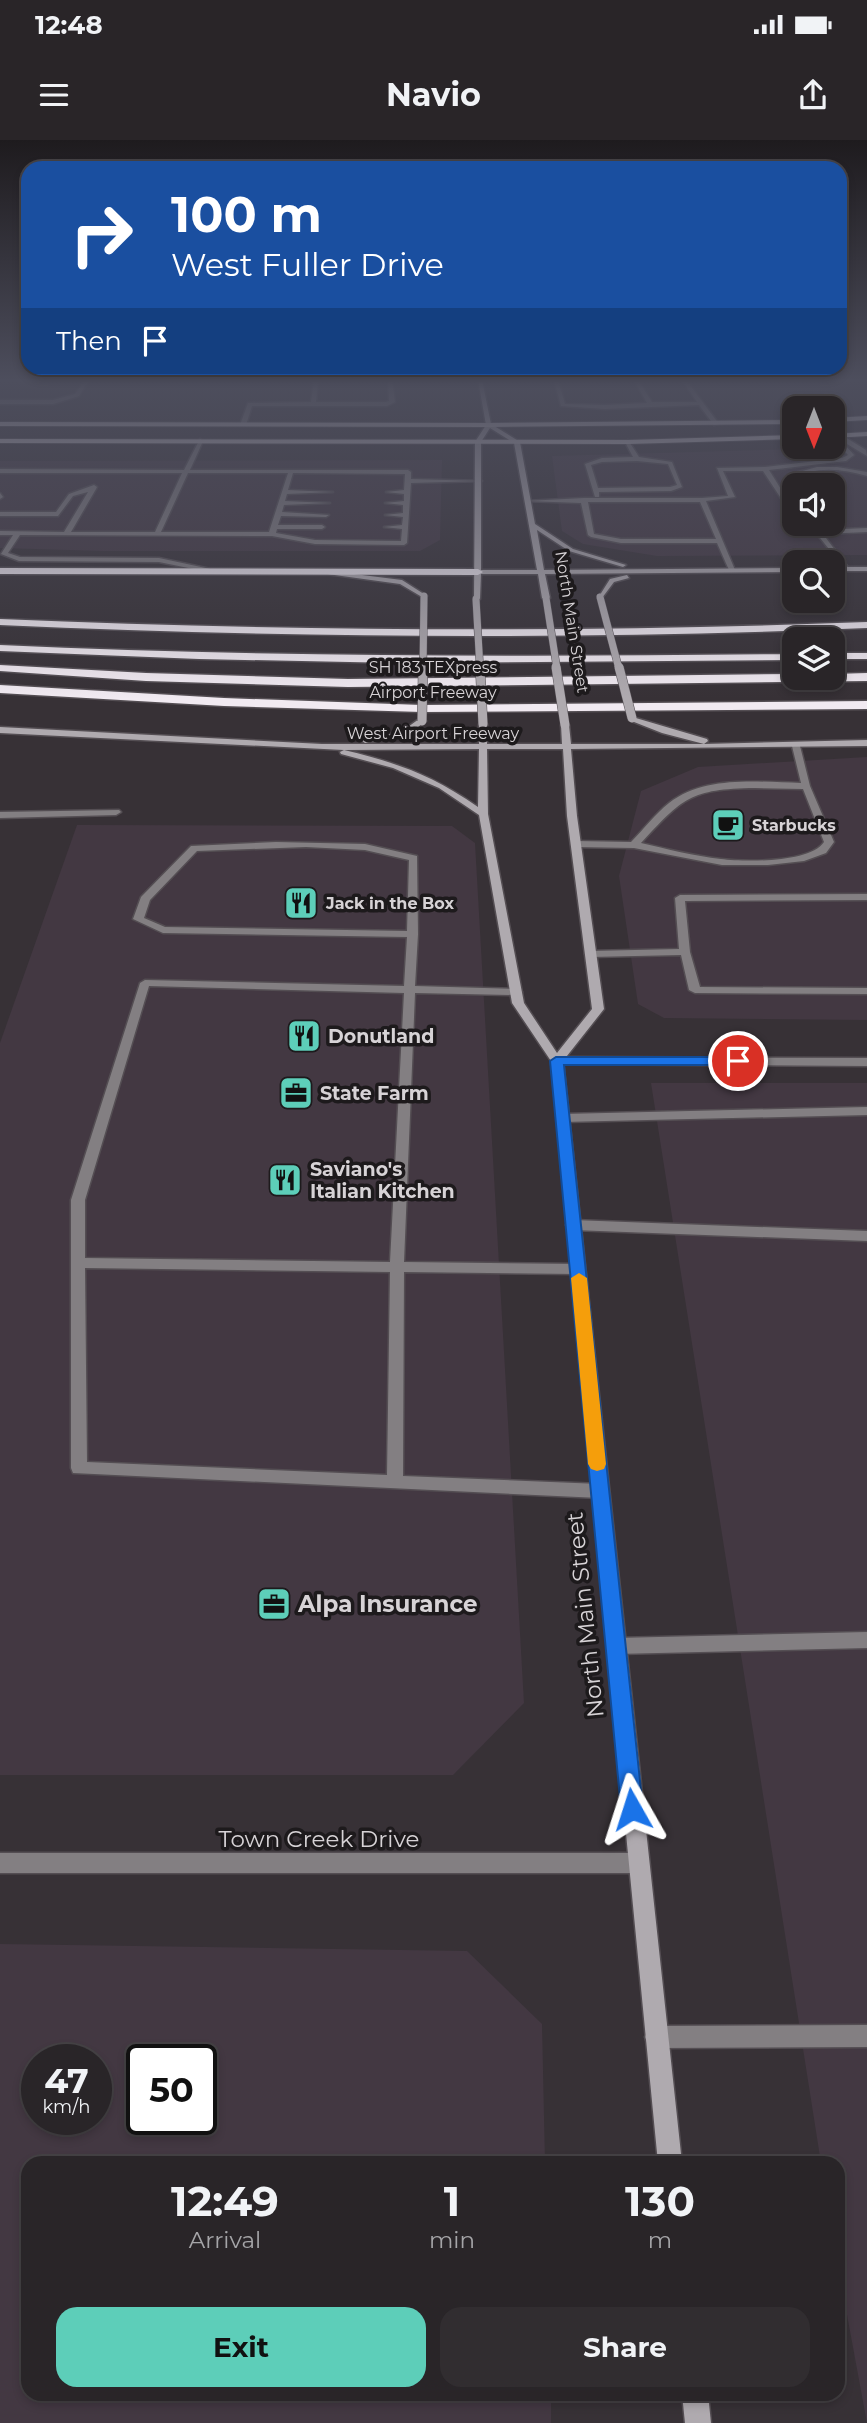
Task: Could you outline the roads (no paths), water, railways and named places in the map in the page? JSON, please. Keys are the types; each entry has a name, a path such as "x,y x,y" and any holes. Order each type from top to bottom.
{"highway":[{"path":"0,571 478,572"},
{"path":"0,622 449,633 641,633 867,625"},
{"name":"SH 183 TEXpress","path":"0,648 151,656 360,660 782,657"},
{"path":"845,656 867,656"},
{"name":"SH 183 TEXpress","path":"0,668 146,677 348,683 867,677"},
{"name":"Airport Freeway","path":"0,689 362,708 669,709 867,705"}],"main road":[{"name":"North Main Street","path":"479,487 476,598 483,724 482,814 518,1003 556,1061 669,2156"},
{"name":"North Main Street","path":"526,487 565,725 576,844 598,1009 556,1061"},
{"path":"534,526 571,550 606,562 659,571"},
{"path":"848,569 867,569"},
{"path":"478,572 782,570"},
{"path":"659,571 612,580 600,597 632,718 665,732 729,746"},
{"path":"317,572 402,582 424,596 422,720 403,734 322,747"},
{"name":"West Airport Freeway","path":"0,730 322,747 796,746 867,743"},
{"path":"322,747 396,766 442,786 482,814"},
{"path":"696,2401 698,2423"}],"street":[{"path":"157,534 179,487"},
{"path":"273,531 286,487"},
{"path":"273,531 315,542 404,542 407,487"},
{"path":"594,487 598,500"},
{"path":"595,490 671,489 678,487"},
{"path":"529,501 702,500 732,496 727,487"},
{"path":"41,524 58,514 71,495 93,489"},
{"path":"66,534 93,489"},
{"path":"285,492 330,492"},
{"path":"389,492 407,492"},
{"path":"584,500 592,536 621,541 719,541"},
{"path":"702,500 732,570"},
{"path":"281,503 327,503"},
{"path":"388,503 406,503"},
{"path":"0,514 58,514"},
{"path":"278,514 326,514"},
{"path":"388,514 406,514"},
{"path":"0,533 157,534 322,527"},
{"path":"387,527 405,527"},
{"path":"845,531 867,530"},
{"path":"17,534 4,554 19,559 159,560 213,571"},
{"path":"821,536 848,569"},
{"path":"576,844 634,845 722,862 768,862 823,851 829,842 806,786 796,746"},
{"path":"634,845 674,803 703,789 806,786"},
{"path":"0,815 116,812"},
{"path":"395,1482 397,1267 411,989 414,858 394,850 312,845 194,848 145,899 138,919 163,930 412,934"},
{"path":"867,897 680,898 685,952 695,990 867,991"},
{"path":"590,954 685,952"},
{"path":"516,992 145,983 78,1200 79,1468 600,1491"},
{"path":"556,1061 867,1062"},
{"path":"563,1118 867,1111"},
{"path":"573,1225 867,1236"},
{"path":"78,1263 578,1269"},
{"path":"616,1646 867,1640"},
{"name":"Town Creek Drive","path":"0,1863 638,1863"},
{"path":"656,2037 867,2036"}],"place":[{"name":"Starbucks","path":"728,825"},
{"name":"Jack in the Box","path":"301,903"},
{"name":"Donutland","path":"304,1036"},
{"name":"State Farm","path":"296,1093"},
{"name":"Saviano's Italian Kitchen","path":"285,1180"},
{"name":"Alpa Insurance","path":"274,1604"}]}
